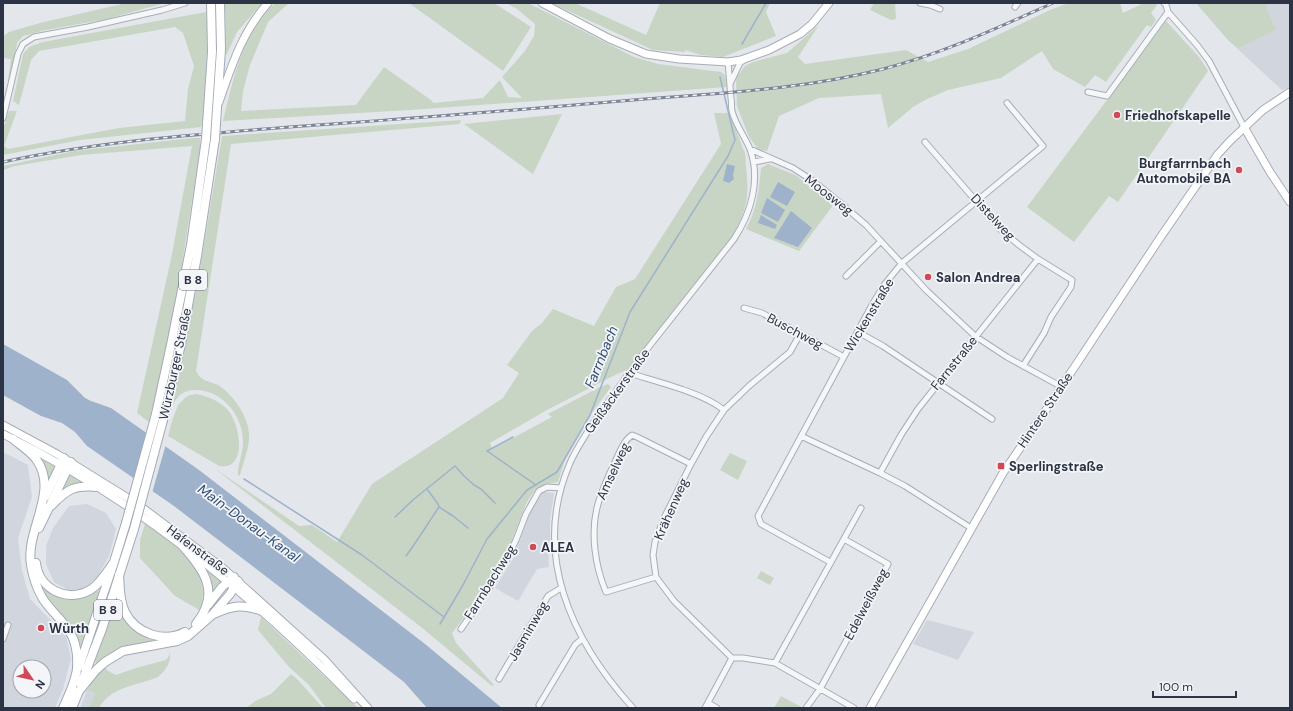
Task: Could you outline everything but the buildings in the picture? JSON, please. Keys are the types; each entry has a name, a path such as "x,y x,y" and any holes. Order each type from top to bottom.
{"main road":[{"name":"Würzburger Straße","path":"77,673 126,523 156,414 191,245 206,139 212,52 210,3"},
{"name":"Würzburger Straße","path":"79,691 102,629 134,529 163,420 181,344 196,263 215,138 221,49 220,3"},
{"path":"13,439 32,455 38,463 43,476 44,498"},
{"path":"66,463 44,498 32,537 30,558 36,584 44,600 64,623 74,640 76,648 77,673"},
{"path":"66,463 39,529 35,554 38,573 44,583 49,587 62,594 72,596 91,590 114,562"},
{"path":"47,510 67,491 77,487 97,487"},
{"path":"120,575 120,597 125,612 134,624 141,630 153,636 171,637 179,635 196,624 203,616 207,606 208,586 206,578 196,560 180,543"},
{"path":"207,606 233,582"},
{"path":"79,691 96,670 113,656 123,651 177,641 193,633 212,615 233,582"},
{"path":"212,615 227,608 241,606 251,607 262,611"},
{"name":"B 8","path":"63,708 77,673"},
{"name":"B 8","path":"72,708 79,691"}],"street":[{"path":"3,118 18,54 23,44 34,37 88,27 162,10 185,3"},
{"path":"217,106 242,41 251,25 268,3"},
{"path":"542,3 610,38 646,54 679,59 728,62 770,50 800,34 812,24 829,3"},
{"path":"920,3 940,9"},
{"path":"1165,4 1168,12 1209,61 1244,127 1270,172 1290,202"},
{"path":"1088,92 1107,96 1168,12"},
{"name":"Geißäckerstraße","path":"730,85 740,63 748,57"},
{"name":"Geißäckerstraße","path":"633,708 604,672 582,639 575,625 561,588 557,568 554,545 557,510 561,488 571,462 586,433 629,373 734,239 752,203 755,176 754,162 750,149 732,110 728,62"},
{"name":"Hintere Straße","path":"870,708 1002,472 1062,387 1162,235 1218,154 1263,110 1290,92"},
{"name":"Wickenstraße","path":"830,562 761,524 758,516 884,285 902,263 1043,146 1007,103"},
{"name":"Distelweg","path":"925,142 1001,230 1019,245 1072,280 1071,286 1051,317 1044,333 1023,366"},
{"name":"Moosweg","path":"750,149 793,168 813,181 861,220 944,308 975,336 1007,357 1062,387"},
{"path":"754,162 771,159"},
{"path":"846,276 881,241"},
{"name":"Farnstraße","path":"880,473 905,428 918,409 1038,258"},
{"name":"Buschweg","path":"744,308 762,313 844,357"},
{"path":"858,332 883,346 992,418"},
{"name":"Krähenweg","path":"732,658 674,601 656,577 653,556 657,537 664,518 706,437 724,410 749,386 790,352 800,334"},
{"path":"629,373 696,394 716,403 724,410"},
{"name":"Hafenstraße","path":"3,425 50,449 97,487 180,543 233,582 363,708"},
{"name":"Hafenstraße","path":"3,434 66,463 136,503 186,539 233,582 324,660 368,708"},
{"name":"Amselweg","path":"656,577 606,592 595,553 594,528 597,506 604,485 625,441 632,435 637,436 691,464"},
{"path":"802,436 880,473 928,500 971,528"},
{"name":"Farrnbachweg","path":"461,629 506,561 526,514 539,491 547,487 561,488"},
{"path":"775,663 861,508"},
{"name":"Edelweißweg","path":"820,689 888,564 844,539"},
{"name":"Jasminweg","path":"499,679 548,596 561,588"},
{"path":"3,639 8,626"},
{"path":"538,705 575,645 582,639"},
{"path":"717,708 706,705 732,658 743,658 775,663 854,708"},
{"path":"806,708 820,689"}],"shaded area":[{"path":"1196,3 1290,3 1290,87 1282,90 1229,41"},
{"path":"3,452 28,465 32,497 18,538 22,571 30,599 66,636 71,659 63,689 55,708 3,708"},
{"name":"ALEA","path":"544,492 554,493 550,520 550,545 548,550 549,567 537,569 518,601 495,588 514,557 537,497"},
{"path":"87,504 106,513 116,529 109,556 98,576 86,588 70,591 54,582 46,564 46,546 53,528 69,506"},
{"path":"927,620 974,632 958,660 913,644"},
{"path":"87,690 95,693 89,708 80,708"}],"green space":[{"path":"126,3 165,3 107,19 46,30 23,36 17,43 11,82 8,81 11,59 3,58 3,36 9,32 40,23"},
{"path":"225,3 262,3 237,32 226,56"},
{"path":"275,3 289,3 268,22 250,65 243,91 241,111 356,105 384,67 431,100 433,103 483,98 500,80 508,97 522,98 502,77 525,51 534,36 535,24 517,9 506,3 528,3 634,57 658,64 721,72 725,75 727,87 410,110 223,121 240,58 254,29"},
{"path":"409,3 494,3 531,27 503,71"},
{"path":"551,3 575,3 646,35 660,3 770,3 766,12 776,36 723,57 701,55 685,50 685,52 653,50"},
{"path":"874,3 895,3 896,19 891,20 870,10"},
{"path":"1069,3 1120,3 1123,13 1144,3 1156,3 1157,5 1151,13 1156,20 1151,27 1147,25 1106,82 1095,75 1085,87 1053,69 1042,51 1001,78 948,90 925,100 913,107 888,128 881,94 819,98 779,116 767,151 758,149 749,137 737,106 736,78 745,66 753,62 787,53 819,25 798,57 805,64 906,50 928,62 968,49 1050,10"},
{"path":"1196,3 1267,3 1267,10 1276,30 1238,48 1229,41"},
{"path":"206,12 208,32 204,114 201,127 80,140 3,155 3,129 9,111 17,111 4,146 8,149 119,128 185,121 188,89 194,66 183,33 175,27 39,51 31,60 19,105 13,101 23,54 29,47 43,42"},
{"path":"1166,21 1199,57 1208,71 1118,202 1109,196 1074,242 1027,207"},
{"path":"714,113 730,113 745,155 747,193 743,215 735,232 627,370 547,410 490,443 492,449 552,417 548,414 598,388 608,384 611,387 583,425 566,456 558,482 542,486 529,498 505,557 481,596 452,633 456,643 494,685 492,686 421,627 214,468 299,526 312,525 337,542 372,484 503,398 519,373 507,365 532,331 542,323 553,309 594,326 616,287 635,279 721,144"},
{"path":"562,114 533,174 464,124"},
{"path":"461,120 460,124 231,144 196,371 201,378 221,387 232,397 241,410 248,425 249,440 247,453 240,475 238,476 238,468 243,447 240,423 229,406 222,399 214,394 204,391 194,390 184,392 174,403 168,417 197,287 222,136"},
{"path":"200,138 200,149 180,277 163,365 149,422 137,413 171,259 192,146 81,155 15,166 3,170 3,166 74,151"},
{"path":"768,164 795,175 834,204 799,251 746,229 755,207 761,168"},
{"path":"196,394 212,399 223,405 231,414 238,433 239,444 235,461 228,465 219,466 168,436 178,405 186,397"},
{"path":"730,453 747,461 738,480 720,470"},
{"path":"39,458 54,465 55,467 49,484"},
{"path":"70,475 83,483 61,491 68,477"},
{"path":"145,524 175,545 184,554 198,573 204,596 202,597 204,602 201,611 175,596 140,558 140,540"},
{"path":"205,568 222,580 212,595"},
{"path":"761,571 774,578 770,585 757,578"},
{"path":"45,590 89,594 100,591 101,593 84,644 82,646 80,645 73,631 51,605 45,595"},
{"path":"115,601 117,601 130,624 138,632 151,638 152,641 151,643 96,664 95,660"},
{"path":"261,617 357,708 326,708 308,684 289,667 258,630"},
{"path":"170,652 170,660 163,672 158,677 117,691 110,695 99,708 89,708 95,693 87,690 95,677 105,667 108,671 116,675 166,660"},
{"path":"291,674 323,708 246,708 257,700 271,694"},
{"path":"781,696 803,708 774,708"}],"water":[{"path":"727,164 735,166 733,175 734,179 729,183 723,181"},
{"path":"778,182 795,192 787,206 770,197"},
{"path":"767,198 785,210 778,222 761,213"},
{"path":"791,211 812,228 798,247 774,238"},
{"path":"761,215 777,225 775,229 758,223"},
{"name":"Main-Donau-Kanal","path":"3,344 67,380 85,398 111,408 199,470 425,644 502,708 427,708 404,682 174,506 87,446 75,432 62,423 41,416 3,395"}],"pier":[{"path":"147,431 166,444 152,493 134,480"}],"waterway":[{"name":"Farrnbach","path":"742,44 766,3"},
{"name":"Farrnbach","path":"440,624 463,585 487,539 527,490 557,472 590,415 630,312 728,156 735,140 720,77"},
{"path":"513,437 487,451 536,485"},
{"path":"395,517 414,499 455,466 464,476 481,489 495,503"},
{"path":"244,479 362,555 444,617"},
{"path":"427,489 439,507 468,528"},
{"path":"406,556 439,507"}],"railway":[{"path":"3,162 42,154 159,138 727,93 821,82 883,69 927,56 969,40 1053,3"}],"place":[{"name":"Friedhofskapelle","path":"1117,115"},
{"name":"Burgfarrnbach Automobile BA","path":"1239,170"},
{"name":"Salon Andrea","path":"928,277"},
{"name":"Sperlingstraße","path":"1001,466"},
{"name":"ALEA","path":"533,547"},
{"name":"Würth","path":"41,628"}]}
